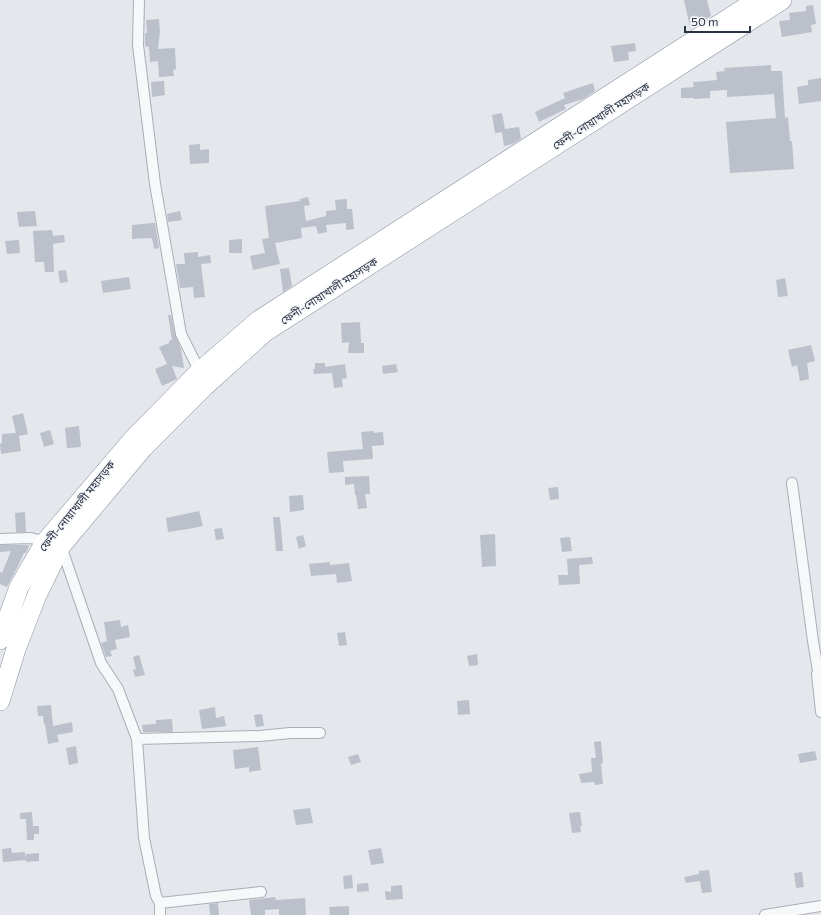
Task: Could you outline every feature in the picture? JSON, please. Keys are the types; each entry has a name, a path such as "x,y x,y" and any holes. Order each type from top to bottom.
{"highway":[{"name":"ফেনী-নোয়াখালী মহাসড়ক","path":"0,640 19,587 53,544 143,448 202,378 259,320 756,0"},
{"name":"ফেনী-নোয়াখালী মহাসড়ক","path":"202,378 266,332 782,0"},
{"name":"ফেনী-নোয়াখালী মহাসড়ক","path":"0,701 16,649 37,595 53,544"}],"street":[{"path":"139,0 138,45 155,184 181,334 202,378"},
{"path":"792,483 813,641 820,671 817,674 821,712"},
{"path":"0,539 31,538 53,544 101,663 118,689 137,739 144,838 156,896 160,903 160,915"},
{"path":"137,739 320,733"},
{"path":"160,903 261,892"},
{"path":"765,915 821,906"}],"building":[{"path":"684,0 707,0 711,16 697,25 690,27"},
{"path":"813,5 816,24 811,25 812,32 782,37 779,21 790,20 789,13 806,11 806,6"},
{"path":"159,19 160,32 158,49 175,48 176,69 173,70 174,76 159,77 158,61 150,62 149,47 145,46 145,33 147,33 146,20"},
{"path":"635,43 636,51 628,52 629,60 614,62 611,46"},
{"path":"771,65 771,71 782,71 785,118 788,117 790,141 792,141 794,169 730,173 726,122 776,118 774,94 727,97 727,90 710,91 710,98 694,99 681,98 681,88 694,87 693,82 717,80 716,72 725,71 724,68"},
{"path":"821,78 821,101 799,104 797,87 808,85 808,80"},
{"path":"164,81 165,95 152,97 151,82"},
{"path":"593,83 595,91 583,99 564,105 566,109 539,122 535,112 565,98 563,93"},
{"path":"502,113 505,129 519,127 521,139 504,146 502,132 495,133 492,115"},
{"path":"200,144 200,150 209,149 209,163 190,164 189,145"},
{"path":"308,197 310,205 304,206 306,221 326,216 326,211 336,210 335,200 347,199 347,209 352,209 354,229 346,230 346,223 326,225 327,232 318,234 316,226 301,228 302,238 275,243 280,264 253,270 250,256 265,253 262,239 269,238 265,206 300,201 300,199"},
{"path":"35,211 37,226 19,227 17,212"},
{"path":"180,211 182,220 168,222 167,214"},
{"path":"155,223 159,248 154,249 152,238 132,239 132,225"},
{"path":"52,230 53,236 64,235 65,242 53,244 54,272 45,272 44,262 35,262 33,231"},
{"path":"242,239 242,253 229,253 229,240"},
{"path":"19,240 20,253 7,254 5,241"},
{"path":"198,252 198,257 210,255 211,263 201,264 205,297 194,298 193,287 180,288 176,264 185,264 184,253"},
{"path":"289,268 292,286 283,292 280,269"},
{"path":"66,270 68,282 60,283 58,271"},
{"path":"129,277 131,289 103,293 101,281"},
{"path":"785,278 788,296 778,297 776,280"},
{"path":"168,315 171,315 175,335 181,349 184,368 172,366 177,379 162,386 155,369 167,364 159,347 169,343 169,341 172,340"},
{"path":"360,322 361,343 364,343 364,353 348,353 349,342 342,343 341,323"},
{"path":"811,345 815,361 807,363 809,379 800,381 797,365 792,367 788,350"},
{"path":"315,363 325,363 325,367 345,364 347,378 342,379 343,387 334,388 332,373 314,374 313,369 315,369"},
{"path":"396,364 398,372 383,374 382,366"},
{"path":"23,413 28,434 19,436 21,451 1,454 0,444 2,443 2,434 16,433 12,416"},
{"path":"79,426 81,447 67,448 65,428"},
{"path":"50,430 54,444 44,447 40,433"},
{"path":"374,431 374,433 383,432 384,445 372,446 373,459 343,461 344,472 329,473 327,452 363,449 361,432"},
{"path":"369,476 370,494 365,494 367,508 358,509 354,484 345,485 345,477"},
{"path":"558,487 559,499 550,500 548,488"},
{"path":"303,495 304,510 290,512 289,496"},
{"path":"199,511 203,526 168,532 166,518"},
{"path":"25,512 26,532 16,532 15,513"},
{"path":"273,517 280,517 283,551 276,551"},
{"path":"222,528 224,539 216,540 214,529"},
{"path":"495,534 496,566 482,567 480,535"},
{"path":"303,535 306,546 299,549 296,537"},
{"path":"570,537 572,551 562,552 560,538"},
{"path":"0,545 29,546 7,587 0,584 0,572 2,573 11,551 0,552"},
{"path":"592,557 593,564 579,565 580,584 559,585 558,575 568,575 567,559"},
{"path":"330,562 330,565 349,563 352,581 337,583 336,574 311,576 309,564"},
{"path":"120,620 121,627 128,625 130,637 115,640 117,649 110,651 112,656 106,657 101,643 107,641 104,622"},
{"path":"345,632 347,645 339,646 337,633"},
{"path":"477,654 478,665 469,666 467,656"},
{"path":"139,655 145,675 135,677 133,670 136,669 133,657"},
{"path":"469,700 470,714 458,715 457,701"},
{"path":"51,705 53,726 72,722 73,732 57,735 59,742 48,744 43,716 38,716 37,706"},
{"path":"215,707 216,718 224,716 226,726 202,729 199,710"},
{"path":"262,714 264,726 256,727 254,715"},
{"path":"172,719 173,732 143,732 142,725 156,724 156,720"},
{"path":"601,741 603,784 595,785 594,782 581,783 579,774 592,772 591,758 596,758 594,742"},
{"path":"76,746 78,763 69,765 66,748"},
{"path":"258,747 261,770 249,772 249,767 235,769 233,750"},
{"path":"815,751 817,760 800,763 798,754"},
{"path":"358,754 361,762 351,765 348,757"},
{"path":"310,808 313,823 296,825 293,810"},
{"path":"32,812 33,826 39,826 39,834 34,834 34,840 27,840 26,819 20,819 20,813"},
{"path":"580,812 582,826 580,826 581,832 572,833 569,813"},
{"path":"11,848 12,853 25,852 26,860 3,862 2,849"},
{"path":"381,848 384,863 371,865 368,850"},
{"path":"39,853 39,861 26,862 26,854"},
{"path":"709,870 712,892 702,893 700,881 686,883 684,877 699,874 699,871"},
{"path":"802,872 804,887 796,888 794,873"},
{"path":"352,875 353,888 344,889 343,876"},
{"path":"368,883 369,891 357,892 357,884"},
{"path":"402,885 403,899 386,900 385,891 391,892 391,886"},
{"path":"275,897 276,900 305,898 306,915 279,915 279,909 265,910 265,915 251,915 249,900"},
{"path":"218,903 219,915 210,915 209,904"},
{"path":"349,906 349,915 330,915 329,907"}]}
